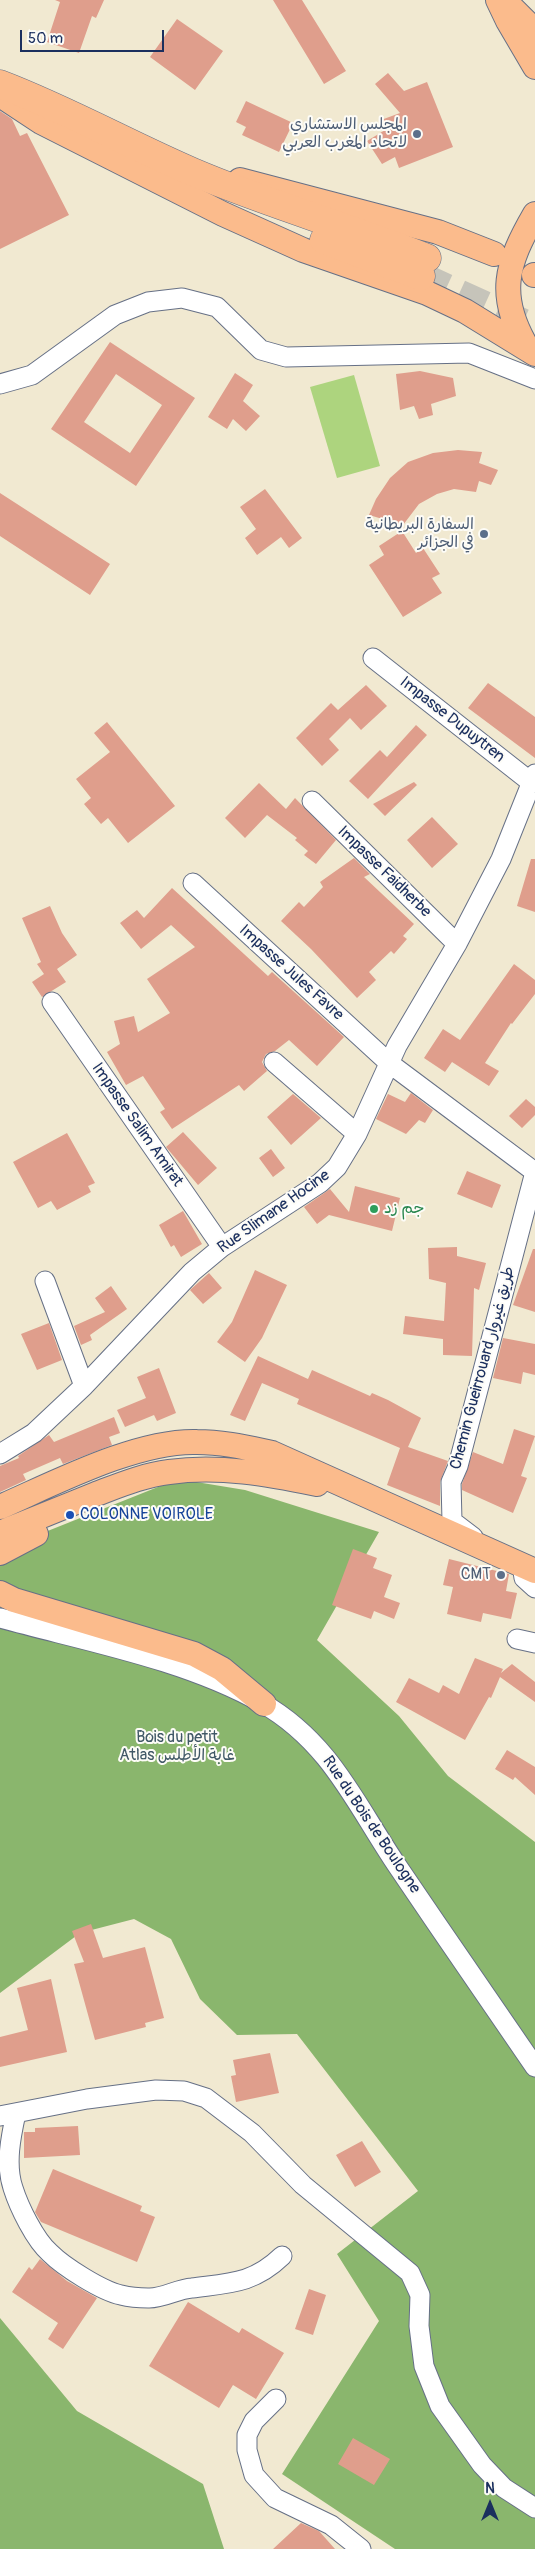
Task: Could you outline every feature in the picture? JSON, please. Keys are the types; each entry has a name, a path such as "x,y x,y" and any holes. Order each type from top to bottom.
{"highway":[{"path":"0,85 68,112 192,172 424,267 270,219 135,157 0,85"}],"main road":[{"path":"501,0 535,31"},
{"path":"501,0 535,44"},
{"path":"501,0 508,21 535,67"},
{"path":"0,95 41,122 224,214 303,250 427,292 464,311 532,352"},
{"path":"192,172 224,176 365,211 438,232 494,254"},
{"path":"532,352 513,323 508,284 516,248 535,214"},
{"path":"0,1507 122,1457 159,1446 196,1442 237,1445 272,1453 529,1568"},
{"path":"0,1533 122,1484 168,1472 203,1469 264,1473 360,1493"},
{"path":"0,1553 96,1506 122,1484"},
{"path":"0,1593 14,1600 194,1654 222,1669 264,1704"}],"street":[{"path":"0,384 32,375 115,315 148,302 182,298 216,307 261,350 286,358 469,353 535,379"},
{"name":"Impasse Dupuytren","path":"373,658 533,778"},
{"name":"Rue Slimane Hocine","path":"0,1454 34,1433 84,1386 192,1272 222,1247 320,1183 336,1167 357,1134 389,1063 457,944 501,859 533,778"},
{"name":"Impasse Faidherbe","path":"312,801 457,944"},
{"name":"Impasse Jules Favre","path":"193,883 389,1063 535,1172"},
{"name":"Impasse Salim Amirat","path":"52,1002 222,1247"},
{"path":"274,1062 357,1134"},
{"name":"Chemin Gueirrouard طريق غيروار","path":"487,1549 452,1521 451,1482 458,1466 535,1172"},
{"path":"45,1281 84,1386"},
{"path":"529,1568 524,1578 535,1588"},
{"name":"Rue du Bois de Boulogne","path":"0,1618 174,1666 232,1688 264,1704 294,1725 321,1749 335,1766 395,1862 535,2067"},
{"path":"282,2256 270,2268 248,2280 190,2288 150,2298 121,2295 100,2286 48,2252 28,2220 12,2187 8,2114 156,2090 184,2091 206,2098 252,2132 303,2185 410,2273 420,2294 419,2326 424,2366 440,2406 482,2465 504,2488 535,2508"},
{"path":"276,2399 254,2421 247,2435 247,2450 254,2475 275,2498 331,2525 361,2549"}],"green space":[{"path":"354,375 380,466 337,478 310,387"},
{"name":"Bois du petit Atlas غابة الأطلس","path":"178,1479 245,1490 379,1532 317,1640 399,1716 448,1776 535,1842 535,2549 395,2549 282,2474 379,2321 337,2254 418,2191 297,2034 237,2035 200,1999 171,1939 134,1919 80,1933 0,1993 0,1550"},
{"path":"0,2318 77,2411 203,2484 224,2549 0,2549"}],"building":[{"path":"55,0 104,0 96,18 92,16 79,53 47,42 60,2"},
{"path":"273,0 302,0 346,71 324,84"},
{"path":"177,19 223,51 195,90 150,57"},
{"name":"المجلس الاستشاري لاتحاد المغرب العربي","path":"388,73 404,91 427,82 453,147 399,168 395,157 382,164 367,141 385,130 381,120 400,113 375,84"},
{"path":"246,101 293,123 279,152 242,135 246,127 236,122"},
{"path":"0,111 12,119 20,136 27,133 69,215 0,249"},
{"path":"110,342 195,398 136,486 51,429","holes":["116,374 162,405 130,453 84,422"]},
{"path":"420,371 453,378 456,396 431,404 433,415 419,419 414,406 400,410 396,374"},
{"path":"235,373 253,385 243,401 260,416 246,431 233,419 227,429 208,417"},
{"path":"458,450 482,452 479,463 498,470 491,485 479,481 476,492 454,489 437,494 419,504 403,525 369,515 376,499 390,478 408,462 433,453"},
{"path":"265,489 302,538 289,548 281,537 257,555 245,538 256,529 240,507"},
{"path":"0,493 110,564 90,595 0,536"},
{"path":"402,531 416,553 423,548 440,574 432,578 442,593 403,617 369,565 384,555 379,546"},
{"path":"488,683 535,717 535,758 468,708"},
{"path":"366,685 387,706 361,730 350,718 329,739 339,750 322,766 296,738 331,703 338,710"},
{"path":"107,722 175,806 128,843 108,818 101,824 84,804 91,798 76,779 110,752 94,733"},
{"path":"416,725 427,735 368,799 349,781 380,750 387,757"},
{"path":"414,782 417,785 385,816 373,804"},
{"path":"259,783 286,809 295,798 336,840 316,864 304,855 308,851 295,840 297,838 267,815 245,838 225,818"},
{"path":"432,817 458,844 432,868 407,840"},
{"path":"354,858 370,874 364,877 414,924 403,936 407,939 394,954 391,951 369,972 376,980 357,998 311,949 281,921 299,902 304,907 323,887 320,882"},
{"path":"531,859 535,859 535,912 517,906"},
{"path":"172,888 268,976 272,972 344,1037 317,1066 289,1040 275,1051 266,1054 262,1062 267,1071 244,1091 239,1085 172,1129 160,1112 165,1109 143,1076 126,1085 107,1052 120,1044 114,1021 134,1016 138,1032 170,1013 147,979 195,947 171,925 141,949 120,923 137,910 144,918"},
{"path":"50,906 62,933 77,955 57,969 66,982 42,997 32,982 44,974 37,964 41,962 22,918"},
{"path":"514,964 535,980 535,994 511,1023 485,1063 499,1071 489,1086 452,1062 445,1072 424,1058 443,1029 460,1040"},
{"path":"411,1093 433,1110 425,1123 419,1120 406,1134 376,1119 388,1094 405,1102"},
{"path":"293,1094 321,1118 291,1145 267,1117"},
{"path":"526,1099 535,1107 535,1115 522,1128 509,1116"},
{"path":"183,1132 217,1168 198,1185 166,1147"},
{"path":"67,1133 95,1183 88,1186 91,1192 57,1210 51,1201 38,1208 13,1162"},
{"path":"271,1149 285,1168 273,1177 259,1158"},
{"path":"467,1171 501,1185 492,1208 457,1194"},
{"name":"جم زد","path":"355,1186 400,1198 392,1231 329,1215 317,1224 304,1207 330,1189 349,1212"},
{"path":"183,1211 202,1244 181,1257 174,1245 171,1247 159,1225"},
{"path":"457,1247 457,1256 486,1263 479,1290 474,1288 472,1356 443,1355 443,1339 403,1334 405,1316 444,1321 446,1283 429,1279 428,1248"},
{"path":"533,1249 535,1249 535,1312 513,1305"},
{"path":"255,1270 287,1285 262,1338 245,1362 217,1342 232,1322"},
{"path":"209,1273 222,1288 203,1304 190,1290"},
{"path":"111,1286 127,1309 90,1335 92,1340 81,1345 74,1326 105,1312 95,1298"},
{"path":"49,1323 62,1360 37,1370 21,1334"},
{"path":"503,1338 535,1344 535,1375 523,1372 521,1384 493,1378"},
{"path":"258,1356 308,1379 312,1370 370,1396 372,1393 388,1400 421,1418 408,1447 448,1461 440,1482 440,1506 387,1485 400,1448 297,1404 299,1399 262,1383 245,1421 230,1415"},
{"path":"159,1368 176,1413 157,1421 154,1415 125,1427 117,1410 146,1398 137,1377"},
{"path":"114,1417 120,1433 109,1437 112,1445 63,1464 60,1458 23,1474 26,1480 0,1492 0,1466 19,1458 18,1456 49,1435 54,1442"},
{"path":"514,1429 535,1436 521,1476 527,1478 513,1513 462,1490 462,1484 473,1452 503,1464"},
{"path":"353,1549 377,1558 373,1568 392,1575 384,1597 400,1603 394,1619 374,1611 371,1619 332,1605"},
{"path":"449,1559 509,1574 506,1591 517,1593 511,1619 483,1613 481,1622 447,1614 453,1587 443,1585"},
{"path":"475,1658 503,1669 501,1673 512,1664 535,1682 535,1702 500,1677 491,1698 489,1697 465,1740 396,1702 409,1678 439,1693 443,1685 459,1694"},
{"path":"507,1750 535,1767 535,1795 515,1777 513,1780 495,1769"},
{"path":"91,1924 103,1958 145,1947 164,2018 145,2023 146,2027 95,2040 74,1964 84,1962 72,1931"},
{"path":"51,1979 67,2052 0,2067 0,2037 28,2030 17,1988"},
{"path":"270,2053 279,2093 236,2102 231,2076 236,2075 233,2060"},
{"path":"78,2126 80,2155 24,2158 24,2132 35,2132 35,2128"},
{"path":"362,2141 381,2172 355,2187 336,2155"},
{"path":"53,2169 142,2206 140,2211 155,2217 137,2262 41,2222 35,2212"},
{"path":"40,2259 67,2281 97,2298 63,2349 48,2339 58,2323 12,2292 29,2267 32,2270"},
{"path":"309,2289 326,2295 313,2335 295,2329"},
{"path":"188,2302 239,2333 242,2328 284,2353 256,2399 233,2385 219,2408 149,2366"},
{"path":"353,2438 390,2459 374,2485 338,2464"},
{"path":"301,2523 319,2531 335,2549 273,2549"}],"tunnel":[{"path":"421,276 535,328"}],"place":[{"name":"المجلس الاستشاري لاتحاد المغرب العربي","path":"417,134"},
{"name":"السفارة البريطانية في الجزائر","path":"484,534"},
{"name":"جم زد","path":"374,1209"},
{"name":"COLONNE VOIROLE","path":"70,1515"},
{"name":"CMT","path":"501,1575"}]}
